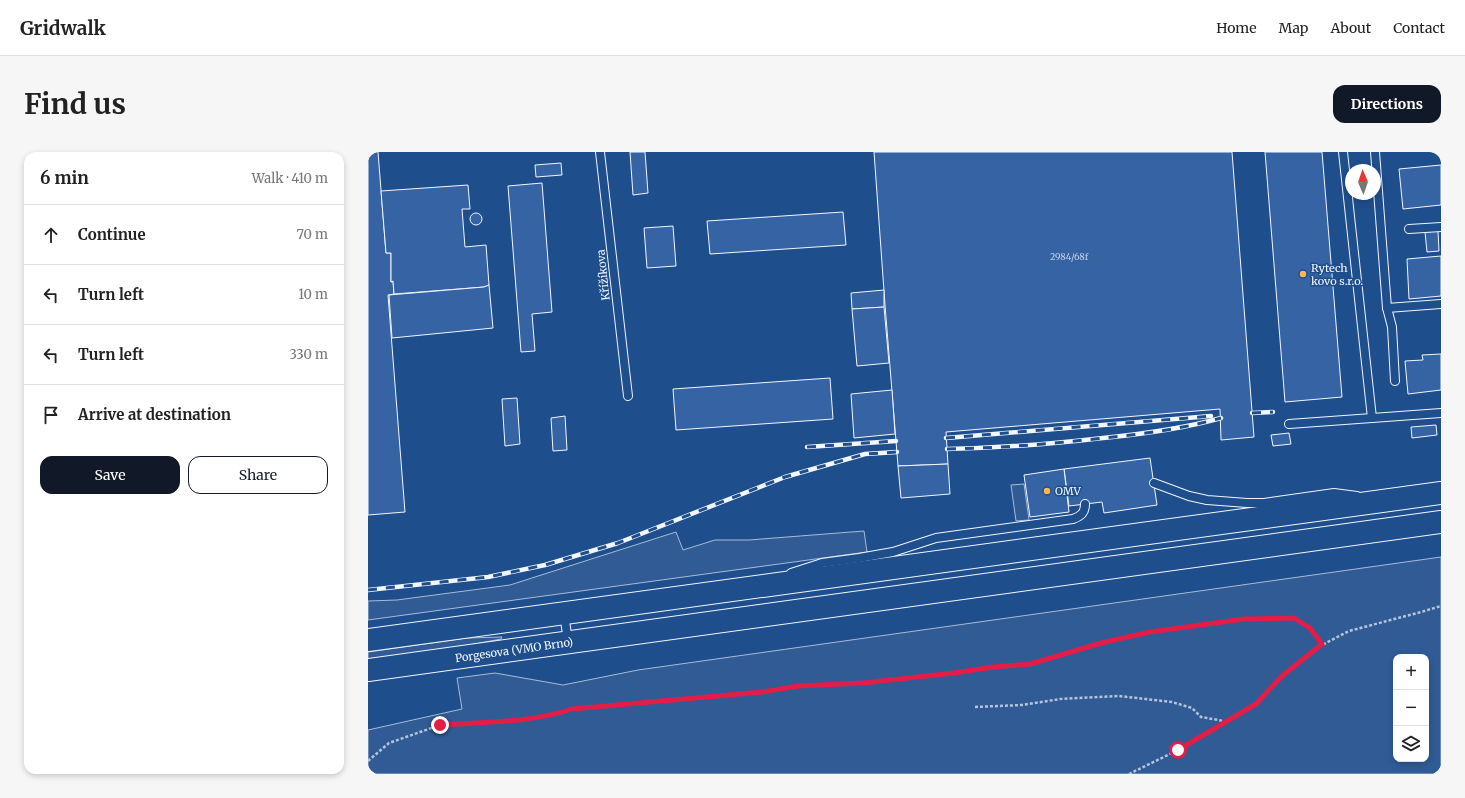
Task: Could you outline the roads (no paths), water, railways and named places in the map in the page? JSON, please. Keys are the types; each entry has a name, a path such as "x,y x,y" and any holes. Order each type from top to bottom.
{"highway":[{"path":"368,640 1441,493"},
{"path":"1362,533 1441,522"},
{"path":"1362,533 1441,536"},
{"name":"Porgesova (VMO Brno)","path":"368,670 1362,533"}],"lane":[{"name":"Křížíkova","path":"600,152 628,396"},
{"path":"1343,152 1372,418"},
{"path":"1375,152 1387,308 1392,327 1395,381"},
{"path":"1409,229 1441,227"},
{"path":"1387,308 1441,304"},
{"path":"1288,424 1441,413"},
{"path":"1154,483 1189,496 1229,502 1264,503 1334,493 1392,500"},
{"path":"727,592 822,563 876,555 936,538 1073,519 1082,514 1085,504"},
{"path":"564,614 568,642"}],"railway":[{"path":"1252,413 1273,412"},
{"path":"946,438 1211,416"},
{"path":"947,449 986,448 1064,442 1148,433 1221,418"},
{"path":"807,447 896,441"},
{"path":"368,590 488,577 545,565 618,543 785,477 865,454 897,452"}],"place":[{"name":"Rytech kovo s.r.o.","path":"1303,274"},
{"name":"OMV","path":"1047,491"}]}
